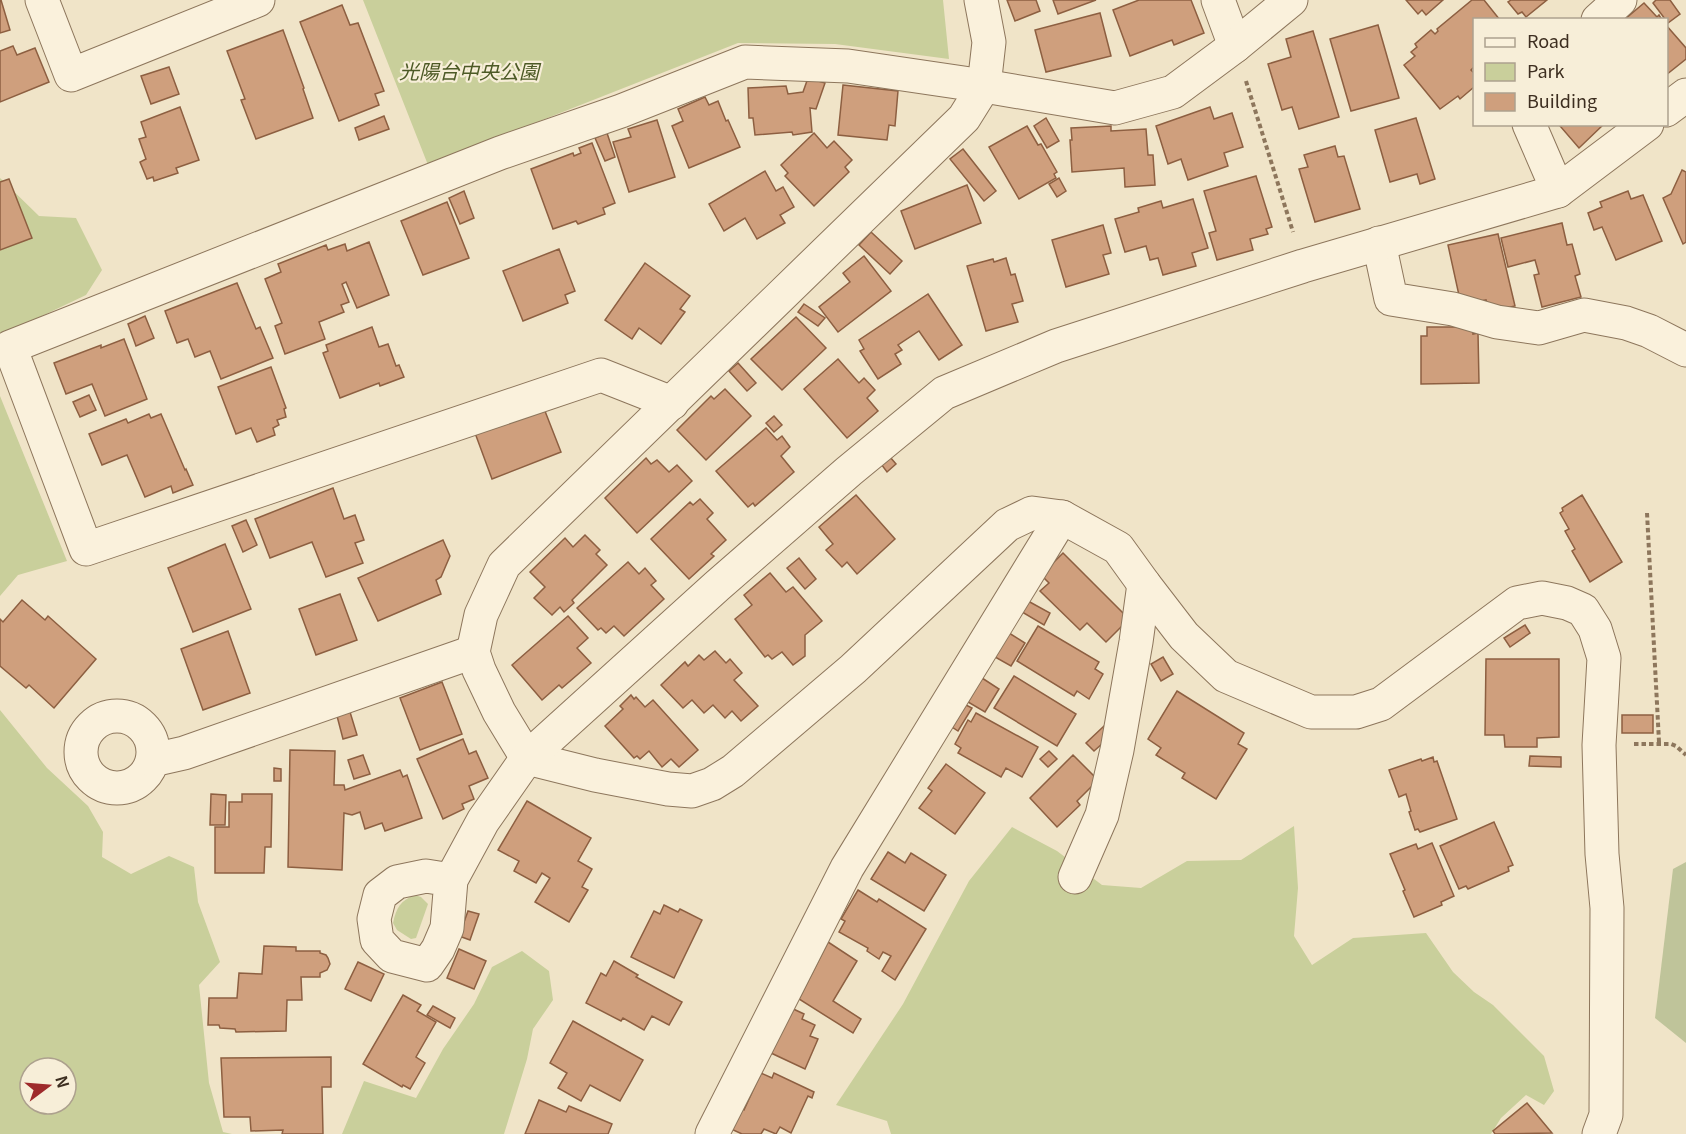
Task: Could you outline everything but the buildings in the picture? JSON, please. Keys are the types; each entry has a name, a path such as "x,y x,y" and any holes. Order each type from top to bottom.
{"street":[{"path":"42,0 71,75 258,0"},
{"path":"981,0 989,42 984,86 964,118 504,565 481,615 473,652 499,712 527,758 595,775 668,789 692,791 712,784 733,771 854,669 1007,525 1032,513 1062,518 1118,548 1184,636 1226,676 1311,712 1356,712 1381,704 1517,603 1542,598 1567,603 1583,610 1595,629 1604,658 1599,745 1602,854 1607,908 1606,1115 1599,1134"},
{"path":"1218,0 1235,46"},
{"path":"672,403 602,375 86,549 10,347 500,153 621,111 745,62 848,66 1115,108 1173,92 1235,46 1291,0"},
{"path":"1600,18 1620,0"},
{"path":"1668,108 1686,95"},
{"path":"1530,126 1558,190"},
{"path":"451,880 483,821 527,758 761,548 849,471 944,393 1056,346 1303,266 1558,190 1644,126"},
{"path":"1380,243 1391,299 1453,309 1497,322 1539,328 1584,315 1649,331 1686,350"},
{"path":"712,1134 847,868 1062,518"},
{"path":"1076,877 1102,815 1110,783 1144,585"},
{"path":"153,760 184,753 473,652"}],"path":[{"path":"1235,46 1303,266"},
{"path":"1647,513 1659,742"},
{"path":"1599,745 1659,742 1676,746 1686,755"}],"green space":[{"name":"光陽台中央公園","path":"363,0 943,0 949,59 835,44 738,43 428,165"},
{"path":"0,178 39,216 76,218 102,270 86,295 0,336"},
{"path":"0,396 67,561 18,575 0,596"},
{"path":"0,710 47,768 88,806 103,832 102,857 131,874 169,856 194,867 198,902 220,962 199,985 209,1083 223,1132 232,1134 0,1134"},
{"path":"1294,826 1298,888 1294,936 1312,965 1353,938 1426,933 1453,972 1474,992 1493,1005 1544,1056 1554,1091 1544,1105 1526,1095 1501,1118 1491,1134 891,1134 887,1121 836,1105 903,1004 969,881 1012,827 1057,851 1102,885 1141,888 1187,861 1241,860"},
{"path":"1686,862 1686,1043 1655,1018 1673,869"},
{"path":"415,895 428,904 416,938 411,939 397,930 393,923 400,905"},
{"path":"522,951 549,971 553,1000 533,1029 527,1059 504,1134 342,1134 364,1081 416,1098 443,1049 474,1004 492,967"}]}
